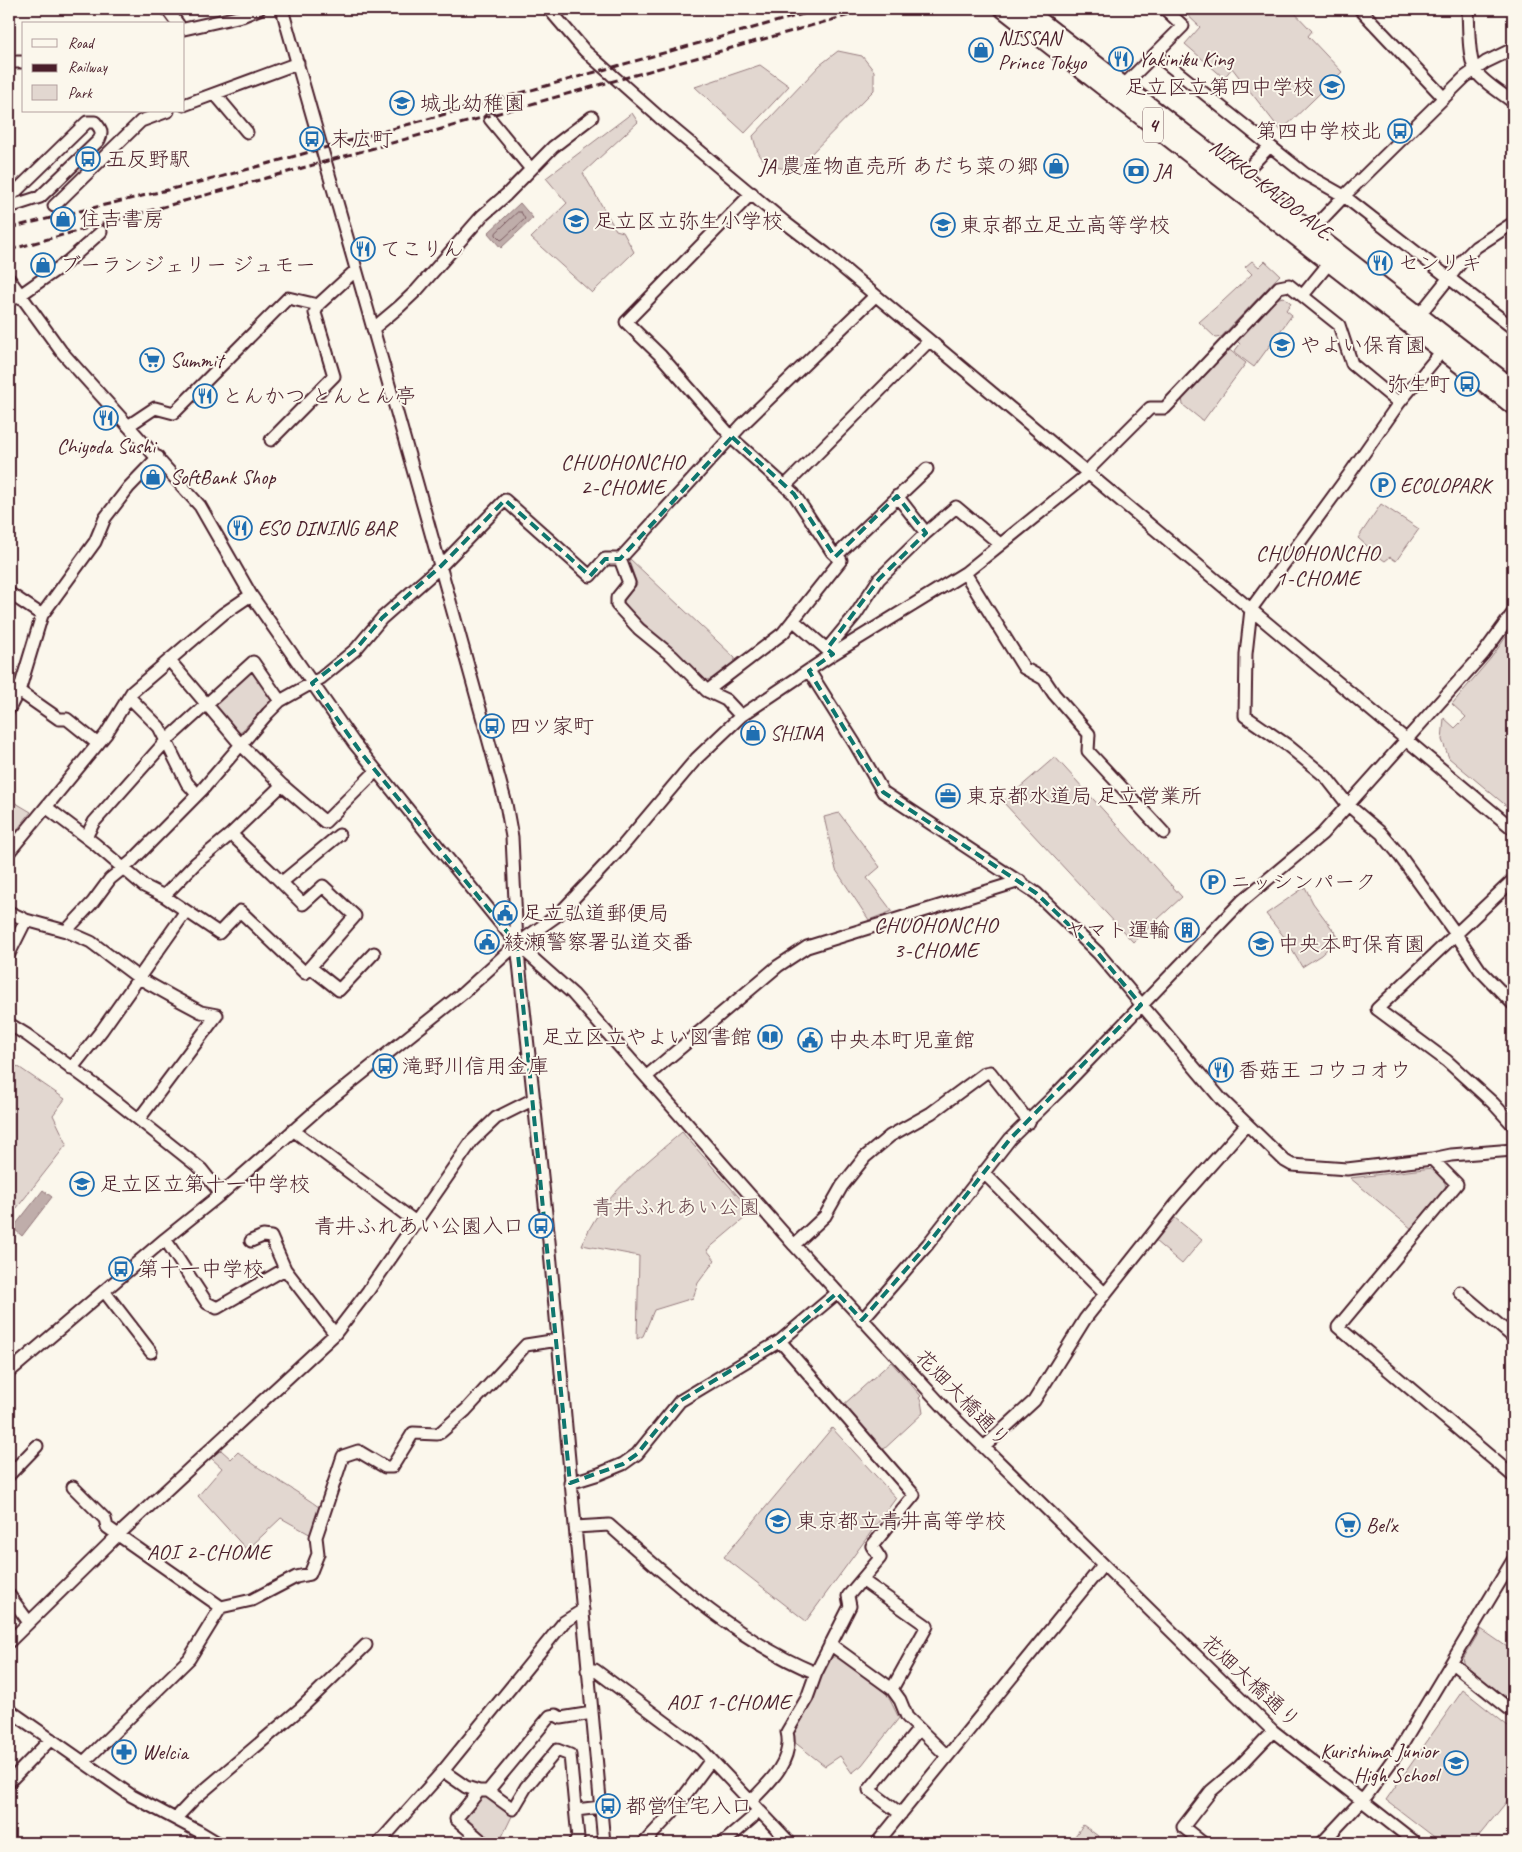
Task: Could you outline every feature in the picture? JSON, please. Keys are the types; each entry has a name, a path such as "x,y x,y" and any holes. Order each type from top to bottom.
{"highway":[{"name":"NIKKO-KAIDO AVE.","path":"1003,9 1306,235 1420,314 1513,388"},
{"name":"NIKKO-KAIDO AVE.","path":"1025,9 1241,176 1306,235 1330,262 1513,406"}],"street":[{"path":"167,9 177,22"},
{"path":"185,29 242,16 259,9"},
{"path":"282,9 374,328 506,804 514,859 517,944 558,1340 604,1843"},
{"path":"549,9 585,51 659,117 1513,829"},
{"path":"1124,85 1183,26 1165,9"},
{"path":"1360,9 1444,98"},
{"path":"1468,9 1474,69 1480,77 1513,102"},
{"path":"1306,235 1474,69 1513,49"},
{"path":"1155,54 1305,174 1344,196 1513,328"},
{"path":"9,62 22,62"},
{"path":"185,105 298,63"},
{"path":"215,94 247,132"},
{"path":"54,206 141,121 165,112"},
{"path":"374,328 417,290 482,216 506,195 553,147 592,117"},
{"path":"490,119 531,169"},
{"path":"9,198 87,122 95,122 100,127 102,131 99,140 40,197 9,207"},
{"path":"1241,176 1270,146"},
{"path":"707,691 783,633 841,560 832,552 794,494 732,438 661,356 626,322 752,193"},
{"path":"1420,314 1463,260 1476,247 1513,223"},
{"path":"18,296 67,262 101,232"},
{"path":"1303,295 1330,262"},
{"path":"272,440 334,376 315,314 318,305 356,270"},
{"name":"花畑大橋通り","path":"9,278 18,296 61,351 158,457 204,511 251,595 354,743 517,944 573,994 837,1293 949,1413 1273,1731 1416,1843"},
{"path":"9,1372 165,1239 221,1194 294,1130 463,993 517,944 558,915 621,848 696,759 741,716 809,671 830,652 965,573 1083,478 1150,408 1165,408 1279,287 1289,284 1339,325 1352,364 1399,402"},
{"path":"66,931 93,902 110,879 132,861 197,794 240,744 280,702 321,678 356,649 382,618 441,566 505,500 590,576 605,559 620,559 742,425 876,296"},
{"path":"128,426 155,408 174,413 288,298 318,305"},
{"path":"785,486 929,341"},
{"path":"1442,351 1399,402 1348,476 1251,609 1246,654 1245,716 1287,745 1326,777 1348,804 1381,833 1397,852 1480,970 1513,1004"},
{"path":"9,709 14,687 42,615 95,542 105,518 129,487 158,457"},
{"path":"836,556 927,469"},
{"path":"898,496 926,533"},
{"path":"830,652 878,580 926,533 956,507 1000,544"},
{"path":"620,559 629,583 617,598 617,605 638,629 672,656 707,691 726,700 741,716"},
{"path":"965,573 1024,668 1044,679 1054,694 1089,734 1088,751 1164,833"},
{"path":"9,593 42,615"},
{"path":"9,852 98,744 132,692 223,614 251,595"},
{"path":"862,1320 928,1244 1010,1139 1242,901 1322,834 1483,654 1513,613"},
{"path":"793,620 830,652"},
{"path":"170,661 240,744 282,785 325,822 376,771"},
{"path":"86,837 94,822 166,741 253,662 280,702"},
{"path":"809,671 856,744 883,792 1036,893 1098,953 1221,1099 1285,1161 1292,1165 1347,1169 1451,1155 1513,1150"},
{"path":"14,687 58,719 67,719 98,744"},
{"path":"129,697 159,727 187,783 197,794"},
{"path":"164,896 196,863 282,785"},
{"path":"46,807 86,837 144,886 164,896 219,933 240,911 305,973 355,916 323,886 302,904 282,882 230,834"},
{"path":"282,882 339,835"},
{"path":"1513,880 1377,1009 1447,1061 1493,1103 1513,1125"},
{"path":"647,1076 778,966 807,947 1020,882"},
{"path":"72,1069 102,1030 186,911"},
{"path":"9,912 26,920 66,931 91,942 139,978 201,1012 217,1015 139,1120"},
{"path":"9,954 26,920"},
{"path":"310,967 339,990 374,953"},
{"path":"9,1024 27,1035 201,1169 221,1194"},
{"path":"794,1245 825,1216 842,1186 865,1156 890,1136 932,1113 985,1072 990,1072 1028,1122"},
{"path":"9,1642 28,1621 118,1535 335,1334 368,1291 472,1142 486,1125 534,1099"},
{"path":"984,1447 1034,1401 1085,1319 1177,1202 1246,1124"},
{"path":"294,1130 417,1223"},
{"path":"1432,1159 1457,1184 1338,1327 1513,1476"},
{"path":"983,1172 1105,1294"},
{"path":"251,1241 263,1236 271,1237 284,1269 335,1334"},
{"path":"165,1239 207,1303 217,1308 284,1269"},
{"path":"104,1291 152,1352"},
{"path":"1460,1292 1513,1337"},
{"path":"570,1483 623,1464 637,1454 680,1401 780,1341 837,1293"},
{"path":"84,1762 189,1660 221,1607 252,1600 296,1578 310,1574 318,1554 316,1537 343,1456 358,1451 384,1467 392,1467 413,1433 437,1434 441,1432 466,1410 526,1344 558,1340"},
{"path":"723,1843 752,1818 755,1805 774,1778 786,1755 789,1742 787,1732 807,1698 816,1673 850,1606 848,1596 880,1558 872,1546 914,1495 780,1341"},
{"path":"9,1475 37,1446"},
{"path":"73,1487 105,1519 107,1526 118,1535 221,1607"},
{"path":"575,1527 609,1525 664,1574 750,1639 792,1663 816,1673"},
{"path":"1322,1843 1362,1800 1396,1755 1513,1560"},
{"path":"877,1843 1103,1565"},
{"path":"862,1580 927,1626 892,1689"},
{"path":"9,1595 28,1621"},
{"path":"379,1843 443,1770 564,1622 582,1610"},
{"path":"830,1644 892,1689 900,1700 907,1718 947,1756"},
{"path":"176,1818 194,1800 300,1709 366,1646"},
{"path":"1452,1663 1513,1712"},
{"path":"587,1670 595,1670 701,1749 790,1843"},
{"path":"9,1710 132,1796 176,1818 218,1843"},
{"path":"484,1843 456,1820 550,1716 556,1715 561,1718 592,1713"},
{"path":"900,1814 868,1790 919,1729"},
{"path":"1203,1843 1184,1827 1211,1791 1238,1768 1273,1731"},
{"path":"9,1782 51,1739"},
{"path":"443,1770 466,1787 483,1791 513,1809 526,1787 557,1750 570,1755 578,1838 574,1843"},
{"path":"644,1843 671,1814 711,1760"},
{"path":"576,1810 601,1807"}],"highlighted area":[{"path":"732,437 794,494 835,557 897,496 926,533 879,579 827,649 833,654 809,671 883,792 1036,893 1098,953 1141,1005 1010,1139 928,1244 862,1320 837,1293 780,1341 680,1401 637,1454 623,1464 570,1483 517,944 362,754 312,683 356,649 382,618 441,566 505,500 590,576 605,559 620,559"}],"green space":[{"path":"1181,9 1291,9 1312,31 1308,36 1342,72 1281,131 1232,68 1224,78 1185,44 1200,27"},
{"path":"838,51 862,56 874,71 874,90 796,169 779,168 767,163 758,153 753,136 820,65"},
{"path":"760,65 789,86 745,133 695,87"},
{"path":"632,113 638,122 583,173 616,230 623,232 634,252 592,293 531,238 567,203 546,178"},
{"path":"1252,261 1259,267 1265,261 1280,275 1221,337 1216,338 1199,322 1252,274 1245,267"},
{"path":"1284,297 1291,303 1286,310 1292,315 1254,367 1234,352 1240,344 1236,340 1274,299"},
{"path":"1227,348 1246,363 1203,421 1183,405 1182,398"},
{"path":"1381,504 1419,529 1396,561 1390,557 1385,561 1358,538"},
{"path":"629,558 735,658 735,661 712,679 706,680 634,614 624,604 624,601 637,584"},
{"path":"1513,627 1513,803 1509,808 1449,758 1442,740 1444,718 1455,728 1466,717 1452,704 1491,658"},
{"path":"249,669 255,671 272,695 271,700 237,736 212,707"},
{"path":"1055,757 1182,897 1133,942 1003,802"},
{"path":"9,799 31,812 9,840"},
{"path":"839,813 880,867 867,878 892,911 869,920 836,870 824,817"},
{"path":"1305,887 1313,903 1339,938 1321,955 1302,967 1285,938 1266,914"},
{"path":"9,1062 65,1099 53,1115 67,1144 9,1218"},
{"name":"青井ふれあい公園","path":"682,1132 752,1212 707,1250 715,1260 698,1283 693,1298 654,1310 643,1336 637,1339 639,1256 582,1245 590,1227 612,1196 639,1169"},
{"path":"1432,1168 1445,1183 1446,1189 1412,1229 1350,1178"},
{"path":"1175,1218 1202,1240 1182,1264 1155,1241"},
{"path":"891,1362 921,1396 919,1398 923,1413 882,1451 842,1406"},
{"path":"832,1428 896,1498 806,1621 724,1557"},
{"path":"221,1450 231,1459 238,1452 323,1510 313,1536 281,1518 247,1550 198,1496 222,1468 211,1458"},
{"path":"1481,1629 1513,1651 1513,1703 1465,1665 1463,1659"},
{"path":"837,1656 887,1694 899,1718 862,1765 852,1773 840,1756 825,1766 793,1741 790,1733 809,1705 830,1658"},
{"name":"Kurishima Junior High School","path":"1463,1690 1513,1730 1513,1794 1473,1843 1442,1843 1386,1800"},
{"path":"485,1796 512,1816 499,1843 490,1843 463,1819 479,1797"},
{"path":"1083,1825 1098,1836 1094,1843 1070,1843"}],"water":[{"path":"520,203 533,218 501,248 488,233"},
{"path":"43,1190 52,1197 22,1236 13,1228"}],"railway":[{"path":"9,228 213,179 821,9"},
{"path":"9,250 871,9"}],"place":[{"name":"NISSAN Prince Tokyo","path":"981,50"},
{"name":"Yakiniku King","path":"1121,59"},
{"name":"足立区立第四中学校","path":"1332,87"},
{"name":"城北幼稚園","path":"402,103"},
{"name":"第四中学校北","path":"1400,131"},
{"name":"末広町","path":"312,139"},
{"name":"五反野駅","path":"88,159"},
{"name":"JA 農産物直売所 あだち菜の郷","path":"1056,166"},
{"name":"JA","path":"1136,171"},
{"name":"住吉書房","path":"63,219"},
{"name":"足立区立弥生小学校","path":"576,221"},
{"name":"東京都立足立高等学校","path":"943,225"},
{"name":"てこりん","path":"363,249"},
{"name":"センリキ","path":"1380,263"},
{"name":"ブーランジェリー ジュモー","path":"43,265"},
{"name":"やよい保育園","path":"1282,345"},
{"name":"Summit","path":"152,360"},
{"name":"弥生町","path":"1467,384"},
{"name":"とんかつ とんとん亭","path":"205,396"},
{"name":"Chiyoda Sushi","path":"106,418"},
{"name":"SoftBank Shop","path":"153,477"},
{"name":"ECOLOPARK","path":"1383,485"},
{"name":"ESO DINING BAR","path":"240,528"},
{"name":"四ツ家町","path":"492,726"},
{"name":"SHINA","path":"753,733"},
{"name":"東京都水道局 足立営業所","path":"948,796"},
{"name":"ニッシンパーク","path":"1213,882"},
{"name":"足立弘道郵便局","path":"505,913"},
{"name":"ヤマト運輸","path":"1187,930"},
{"name":"綾瀬警察署弘道交番","path":"487,942"},
{"name":"中央本町保育園","path":"1261,944"},
{"name":"足立区立やよい図書館","path":"770,1037"},
{"name":"中央本町児童館","path":"810,1040"},
{"name":"滝野川信用金庫","path":"385,1066"},
{"name":"香菇王 コウコオウ","path":"1221,1070"},
{"name":"足立区立第十一中学校","path":"82,1184"},
{"name":"青井ふれあい公園入口","path":"541,1226"},
{"name":"第十一中学校","path":"121,1269"},
{"name":"東京都立青井高等学校","path":"778,1521"},
{"name":"Bel'x","path":"1348,1525"},
{"name":"Welcia","path":"124,1752"},
{"name":"Kurishima Junior High School","path":"1456,1763"},
{"name":"都営住宅入口","path":"608,1806"}],"district":[{"name":"CHUOHONCHO 2-CHOME","path":"623,475"},
{"name":"CHUOHONCHO 1-CHOME","path":"1318,566"},
{"name":"CHUOHONCHO 3-CHOME","path":"936,938"},
{"name":"AOI 2-CHOME","path":"209,1552"},
{"name":"AOI 1-CHOME","path":"729,1702"}]}
